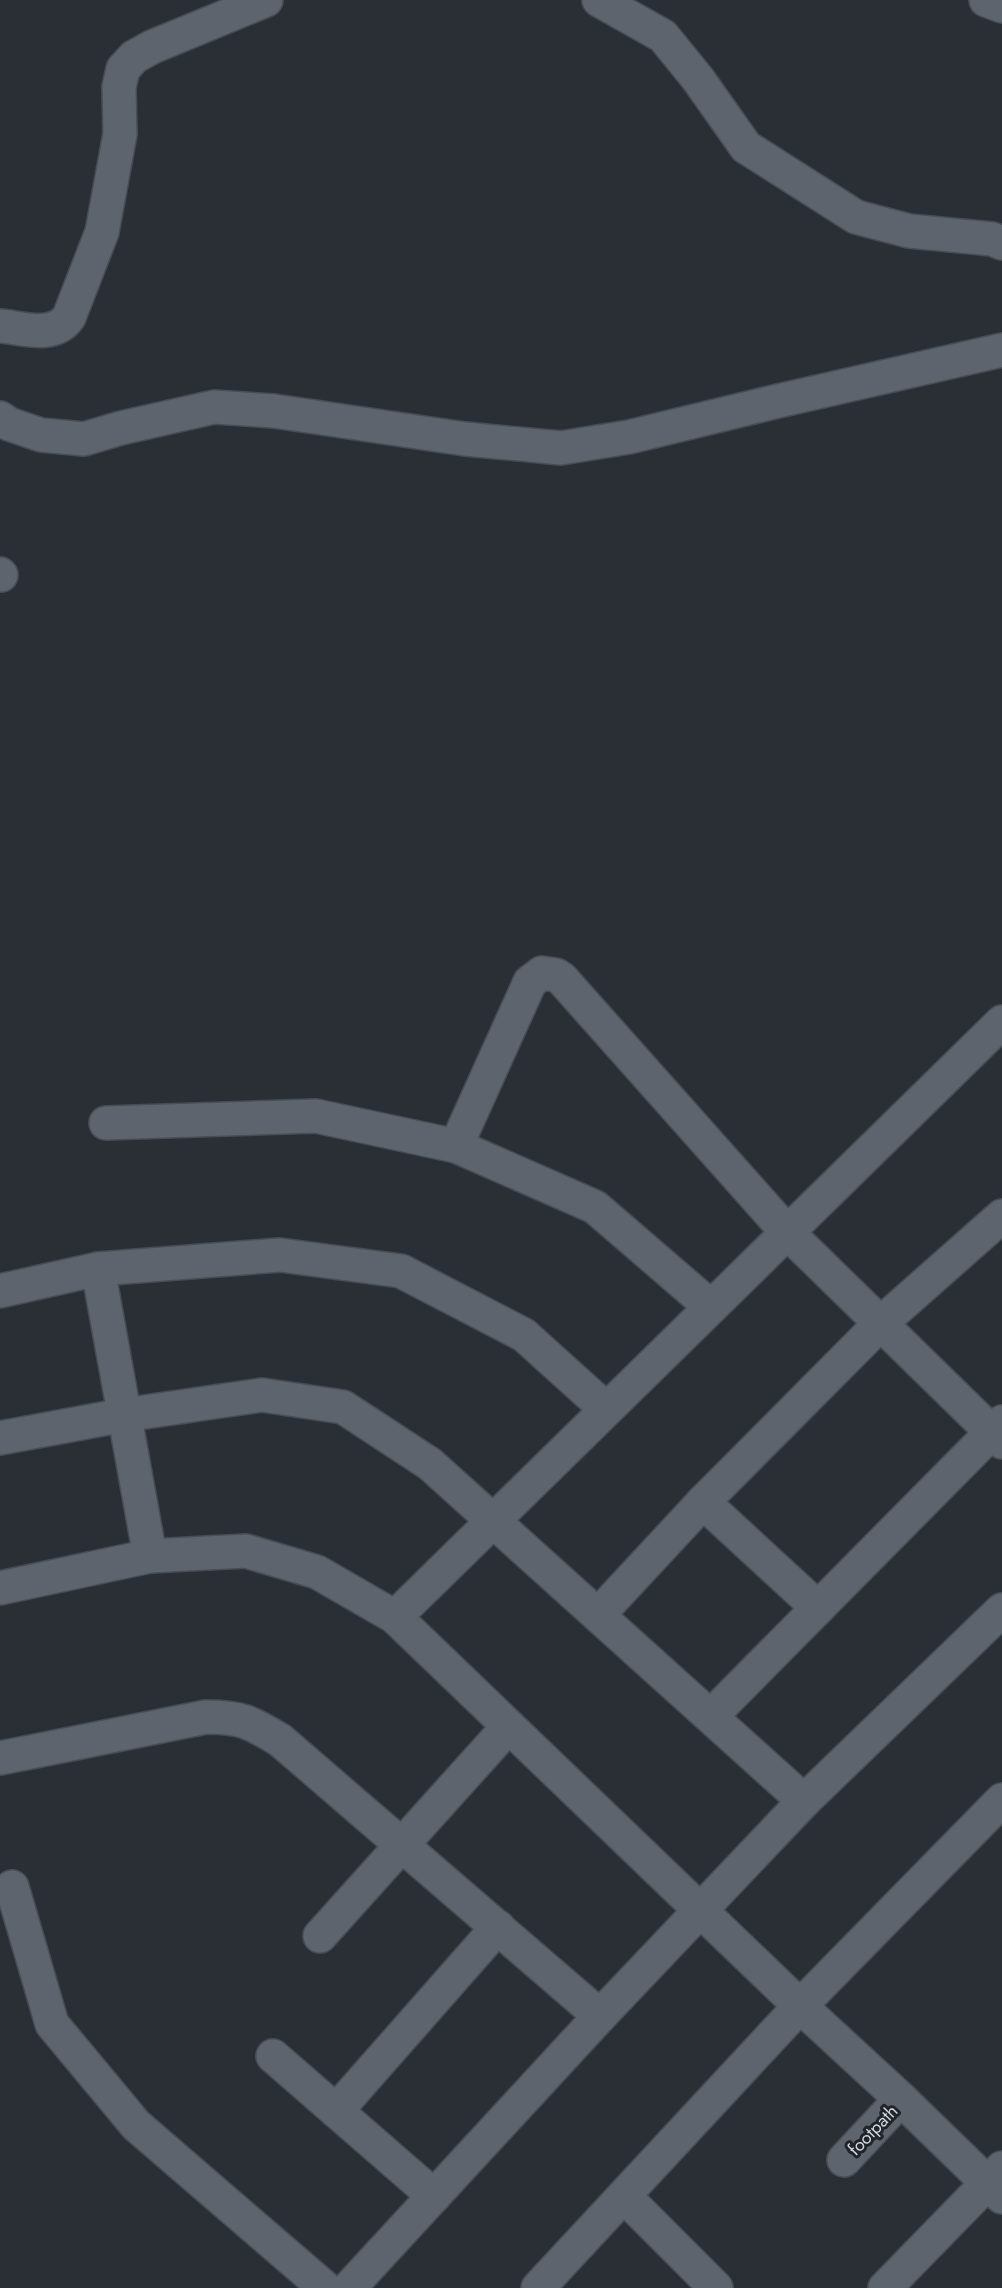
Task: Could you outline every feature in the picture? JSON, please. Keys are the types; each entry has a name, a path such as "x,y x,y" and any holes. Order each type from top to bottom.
{"street":[{"path":"0,326 48,331 62,326 69,317 102,232 120,134 119,87 123,69 134,57 152,47 262,0"},
{"path":"599,0 663,36 698,79 746,147 856,217 909,231 992,239 1002,243"},
{"path":"986,0 1002,6"},
{"path":"0,418 9,424 41,435 84,439 121,428 214,407 274,411 465,439 561,448 629,437 778,400 1002,350"},
{"path":"456,1146 530,982 542,973 556,975 787,1232 999,1432 711,1716"},
{"path":"394,1617 1002,1022"},
{"path":"106,1123 316,1116 456,1146 595,1207 711,1307"},
{"path":"598,1615 703,1502 881,1323 1002,1216"},
{"path":"0,1291 98,1269 280,1255 401,1271 524,1335 606,1409"},
{"path":"98,1269 150,1556"},
{"path":"0,1438 124,1415 262,1395 343,1407 430,1464 804,1801"},
{"path":"703,1502 818,1608"},
{"path":"0,1588 150,1556 246,1551 317,1572 394,1617 800,2006 901,2099 997,2182 885,2288"},
{"path":"349,2288 600,2016 804,1801 1002,1610"},
{"path":"0,1758 206,1717 227,1717 250,1722 280,1740 600,2016"},
{"path":"320,1936 508,1727"},
{"path":"538,2288 800,2006 1000,1807"},
{"path":"12,1887 52,2024 136,2125 325,2288"},
{"path":"336,2111 498,1928"},
{"path":"273,2056 434,2196"},
{"name":"footpath","path":"844,2160 901,2099"},
{"path":"624,2196 716,2288"}]}
